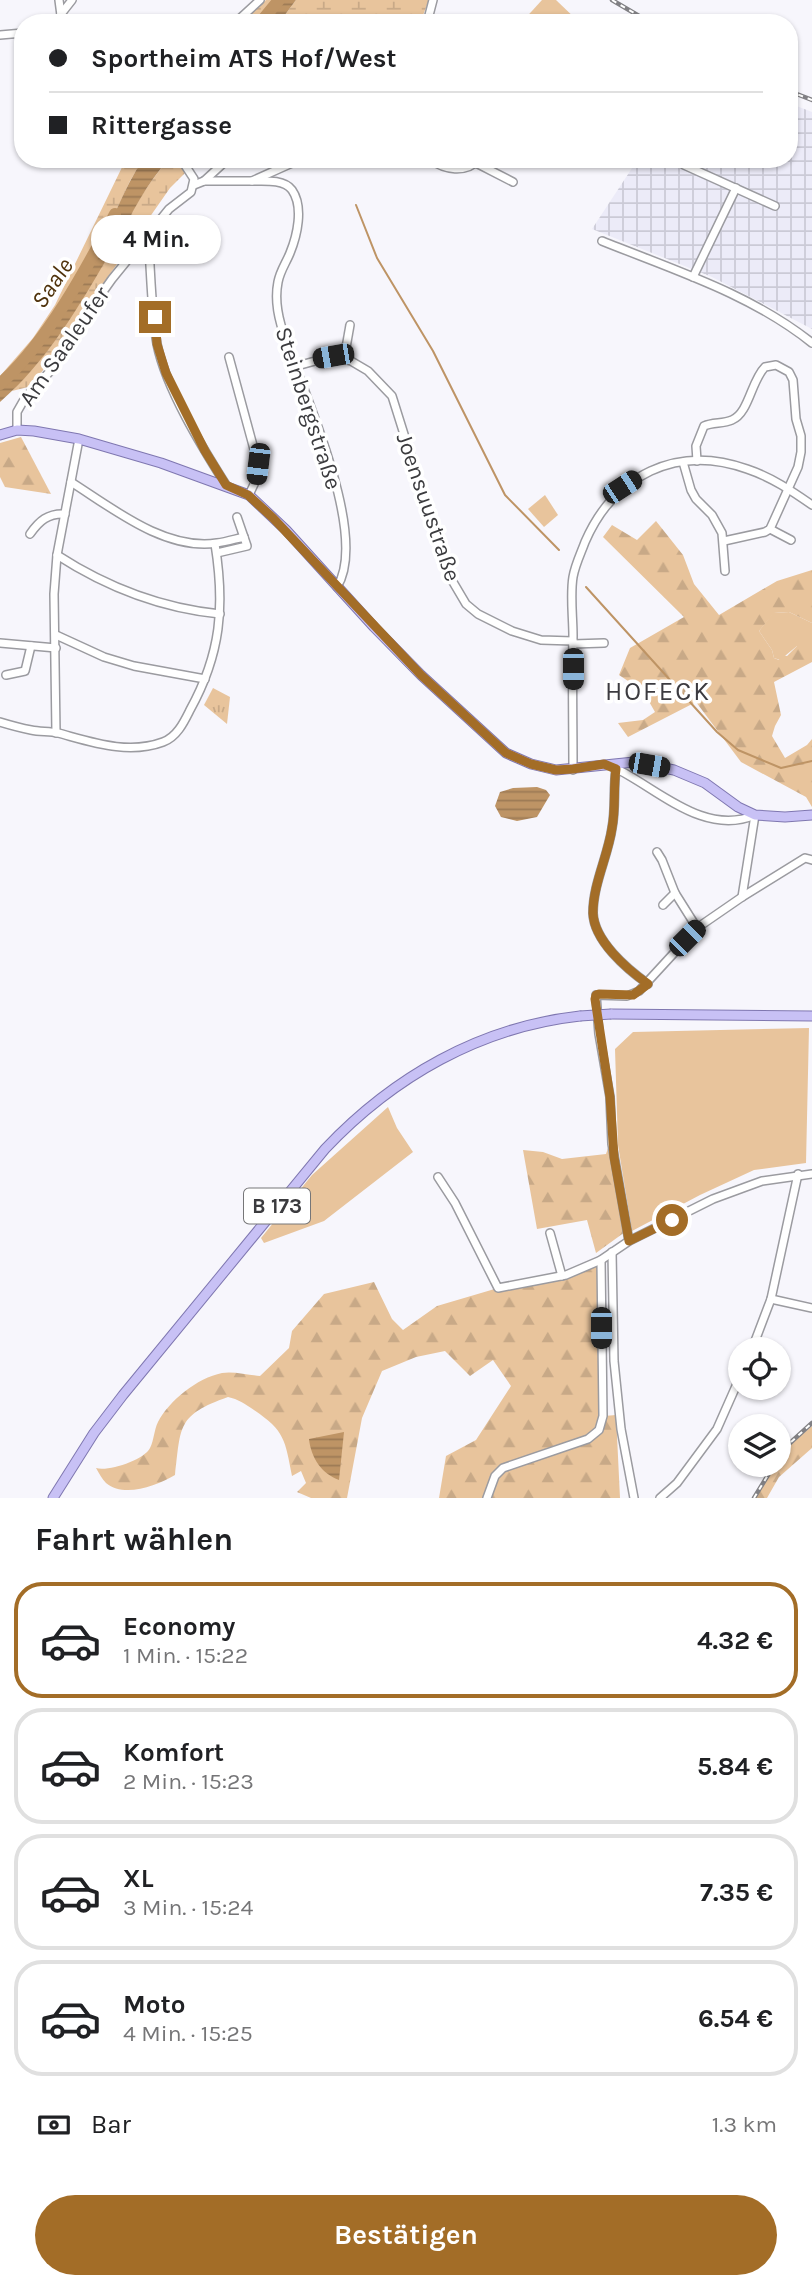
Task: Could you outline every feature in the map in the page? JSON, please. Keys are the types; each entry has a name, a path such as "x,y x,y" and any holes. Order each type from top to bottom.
{"main road":[{"path":"0,435 17,430 79,439 225,484 248,495 286,530 421,675 506,753 531,764 556,770 634,762 674,770 705,783 738,807 755,814 785,817 812,815"},
{"name":"B 173","path":"53,1498 94,1433 123,1395 325,1149 350,1123 400,1083 454,1053 506,1032 542,1022 611,1014 812,1016"}],"street":[{"path":"61,0 72,0"},
{"path":"62,14 63,8 72,0"},
{"path":"245,14 260,0"},
{"path":"187,168 194,179 194,185 204,181 218,168"},
{"path":"204,181 251,181 281,168"},
{"path":"490,168 513,182"},
{"path":"691,168 775,206"},
{"name":"Steinbergstraße","path":"251,181 275,181 285,185 292,191 299,213 290,254 281,270 276,304 329,461 346,538 343,572 337,587"},
{"name":"Am Saaleufer","path":"17,430 18,412 24,398 55,366 85,317 148,235 169,209 191,192 194,185"},
{"path":"693,277 736,188"},
{"path":"148,235 157,344 166,373 205,451 225,484"},
{"path":"602,241 693,277 773,316 812,343"},
{"path":"297,366 333,356 344,359 350,325"},
{"path":"229,357 258,464 256,480 248,495"},
{"name":"Joensuustraße","path":"344,359 368,371 392,396 442,556 466,604 478,614 512,631 541,640 604,643"},
{"path":"697,461 696,446 704,426 732,420 738,416 760,373 770,365 783,367 789,372 793,380 796,419 801,436 798,467 769,529 765,533 724,541"},
{"path":"801,436 812,434"},
{"path":"56,733 54,594 57,555 79,439"},
{"path":"573,769 573,577 593,524 605,505 622,487 640,475 663,466 697,461 719,462 746,468 788,488 812,505"},
{"path":"683,462 696,499 719,524 724,541 725,571"},
{"path":"71,482 143,528 184,542 215,544 244,537"},
{"path":"30,534 38,523 47,517 65,514"},
{"path":"217,553 247,546 237,517"},
{"path":"769,529 792,540"},
{"path":"0,722 100,745 127,748 165,741 181,727 214,657 220,614 215,544"},
{"path":"57,555 99,580 134,595 169,607 220,614"},
{"path":"56,635 104,657 134,666 205,679"},
{"path":"0,643 56,649"},
{"path":"6,675 25,671 32,646"},
{"path":"604,764 658,795 703,816 733,820 745,819 755,814"},
{"path":"616,769 612,830 595,896 593,915 610,950 626,968 648,984"},
{"path":"742,897 755,814"},
{"path":"657,852 663,860 675,893 697,928"},
{"path":"629,1241 612,1144 608,1079 596,995 633,995 648,984 697,928 805,858 812,860"},
{"path":"663,905 675,893"},
{"path":"757,1337 771,1299 798,1174"},
{"path":"438,1177 498,1288 562,1276 601,1260 629,1241 713,1199 762,1181 812,1174"},
{"path":"550,1233 562,1276"},
{"path":"612,1252 614,1361 621,1429 634,1498"},
{"path":"487,1498 495,1476 503,1468 589,1439 599,1430 603,1416 601,1260"},
{"path":"771,1299 812,1308"},
{"path":"660,1498 677,1483 717,1429 730,1400"}],"shaded area":[{"path":"281,0 296,0 286,14 269,14"},
{"path":"798,107 812,112 812,329 712,277 592,229 632,168 798,168"},
{"path":"138,168 162,168 140,198 65,327 35,367 0,402 0,388 39,347 72,299 97,253"},
{"path":"537,787 546,790 550,795 537,817 517,821 501,817 495,806 500,792 513,788"},
{"path":"344,1432 339,1480 327,1474 318,1464 309,1439"}],"green space":[{"path":"266,0 281,0 269,14 250,14"},
{"path":"296,0 429,0 424,14 286,14"},
{"path":"542,0 556,0 571,14 529,14"},
{"path":"122,168 138,168 90,266 92,229"},
{"path":"162,168 190,168 170,188 32,386 12,391 37,363 70,317 140,198"},
{"path":"92,229 90,266 30,358 0,388 0,376 33,338 55,305"},
{"path":"21,437 51,494 5,487 0,477 0,443"},
{"path":"545,495 558,515 544,527 528,509"},
{"path":"656,521 683,555 694,584 719,615 777,581 812,570 812,623 789,612 774,613 759,631 772,650 774,658 779,660 782,655 787,656 797,646 812,646 812,662 774,682 781,715 772,736 785,758 812,739 812,807 806,797 741,762 696,702 628,737 618,723 643,720 655,712 643,691 619,675 630,648 684,617 603,537 612,525 637,540"},
{"path":"789,612 812,623 812,646 797,646 780,660 774,658 772,650 759,631 773,613"},
{"path":"213,688 230,697 227,724 204,705"},
{"path":"809,1028 806,1163 754,1170 632,1231 618,1145 615,1049 633,1032"},
{"path":"388,1107 397,1128 413,1152 324,1221 264,1243 261,1238 312,1175"},
{"path":"608,1148 625,1232 596,1253 587,1220 537,1229 523,1150 543,1152 562,1159 606,1154"},
{"path":"601,1260 604,1416 616,1415 620,1498 439,1498 446,1456 476,1440 511,1386 493,1360 470,1376 445,1351 416,1357 382,1371 362,1418 347,1498 311,1498 297,1492 306,1483 301,1471 292,1476 285,1445 278,1431 254,1410 228,1397 199,1410 185,1424 175,1475 140,1489 122,1490 106,1483 96,1468 109,1468 141,1457 150,1448 163,1414 194,1385 226,1373 260,1376 289,1348 292,1331 324,1294 374,1282 392,1319 403,1330 437,1306 498,1288 566,1275"},
{"path":"812,1426 812,1448 791,1466 791,1446"},
{"path":"767,1477 779,1477 767,1498 754,1498"}],"waterway":[{"name":"Saale","path":"267,14 279,0"},
{"path":"356,205 377,258 433,351 505,495 559,550"},
{"name":"Saale","path":"0,384 34,348 49,327 115,214"},
{"path":"586,587 717,732 738,750 781,768 812,761"}],"railway":[{"path":"612,0 636,14"},
{"path":"798,95 812,100"},
{"path":"791,1442 812,1423"},
{"path":"754,1498 767,1477"}],"district":[{"name":"HOFECK","path":"658,691"}],"route":[{"path":"155,317 157,344 166,373 205,451 226,485 248,495 286,530 421,675 506,753 531,764 556,770 604,764 616,769 612,830 595,896 593,915 610,950 626,968 648,984 633,995 599,994 595,999 610,1097 612,1144 629,1241 672,1220"}]}
